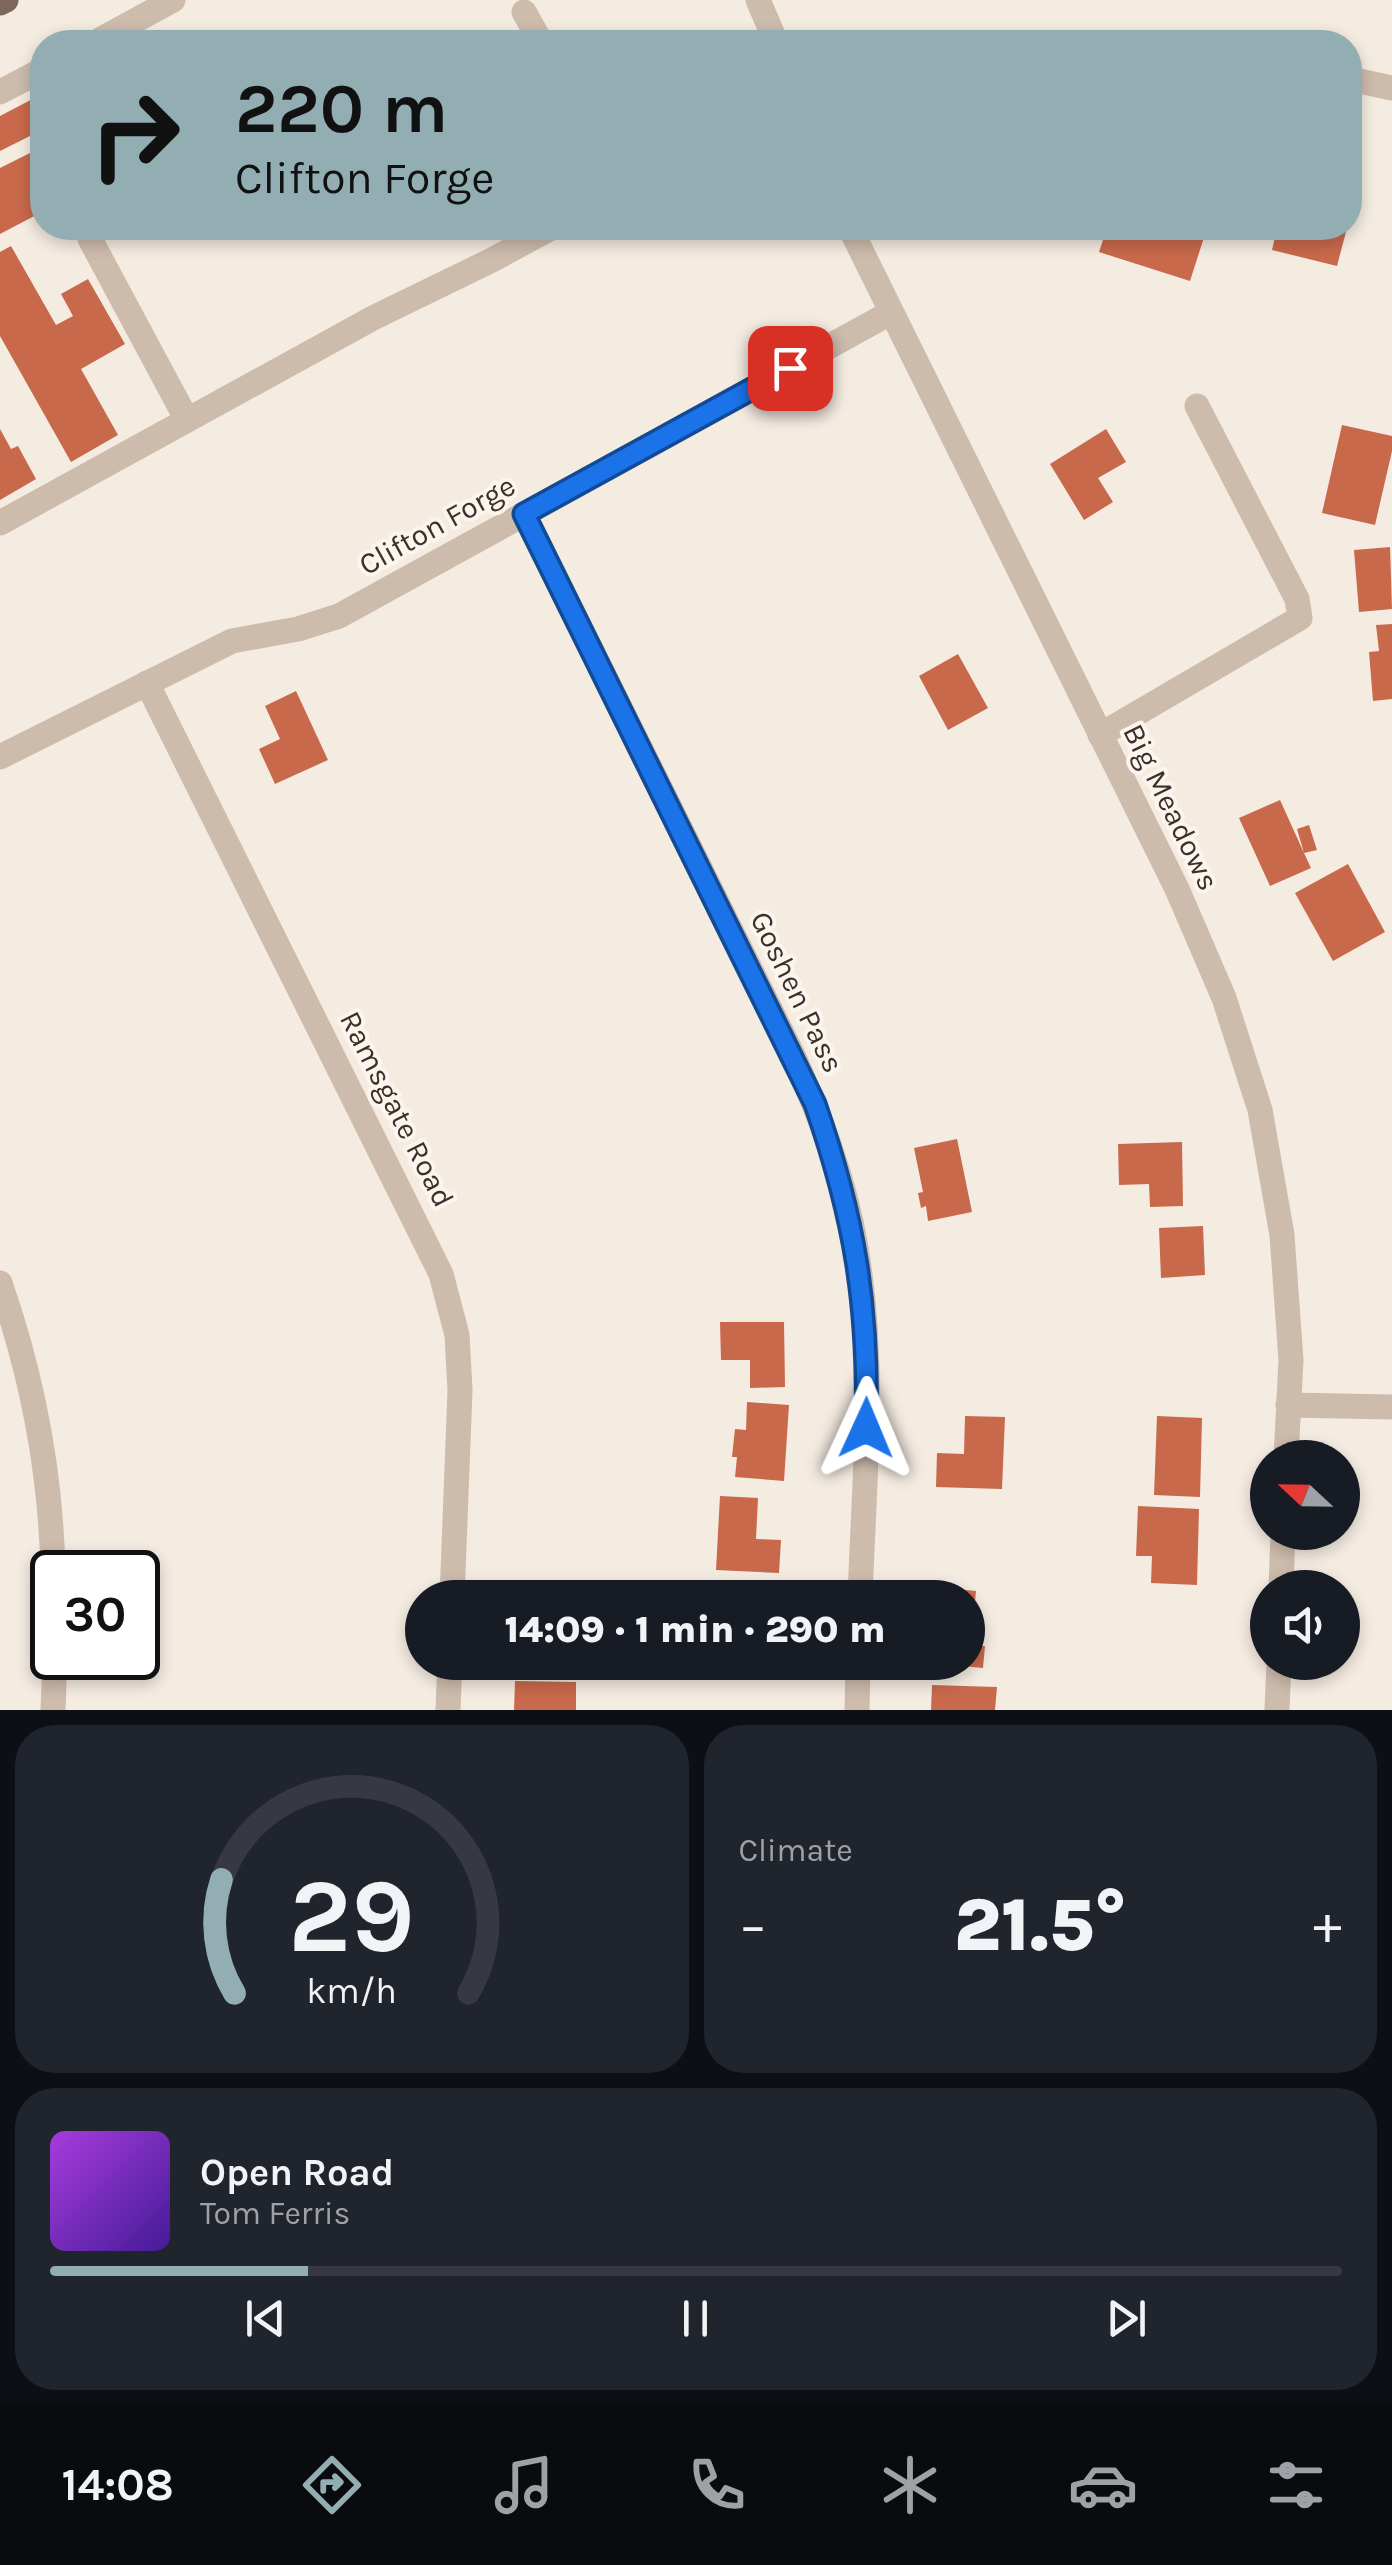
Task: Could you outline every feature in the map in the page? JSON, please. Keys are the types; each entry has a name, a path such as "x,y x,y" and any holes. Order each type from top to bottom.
{"street":[{"path":"118,30 174,0"},
{"path":"758,0 771,30"},
{"path":"524,12 534,30"},
{"path":"0,92 30,76"},
{"path":"1362,82 1392,88"},
{"path":"91,240 187,420"},
{"path":"0,524 373,318 526,240"},
{"name":"Big Meadows","path":"856,240 1177,890 1224,998 1260,1110 1282,1234 1290,1360 1287,1440"},
{"name":"Clifton Forge","path":"0,757 232,642 339,616 890,313"},
{"path":"1100,734 1300,618 1297,599 1197,406"},
{"name":"Goshen Pass","path":"524,514 792,1053 839,1174 856,1246 866,1320 860,1580"},
{"name":"Ramsgate Road","path":"147,683 442,1274 457,1335 460,1390 453,1580"},
{"path":"0,1282 38,1428 51,1550"},
{"path":"1288,1405 1392,1407"},
{"path":"53,1710 54,1680"},
{"path":"448,1710 449,1680"},
{"path":"857,1710 858,1680"},
{"path":"1277,1710 1278,1680"}],"building":[{"path":"30,100 30,136 0,151 0,116"},
{"path":"30,153 30,218 0,234 0,168"},
{"path":"1103,240 1203,240 1190,281 1099,252"},
{"path":"1274,240 1344,240 1337,266 1272,250"},
{"path":"11,246 56,325 73,316 61,294 88,279 125,344 81,369 118,435 71,462 0,336 0,252"},
{"path":"1342,425 1392,436 1375,525 1322,513"},
{"path":"0,429 11,449 18,446 36,479 0,500"},
{"path":"1106,429 1126,462 1098,478 1113,502 1084,520 1050,464"},
{"path":"1390,547 1392,609 1359,612 1354,550"},
{"path":"1392,624 1392,699 1373,701 1369,652 1379,651 1376,625"},
{"path":"958,654 988,708 948,730 919,676"},
{"path":"296,691 328,760 275,784 259,749 280,739 265,706"},
{"path":"1280,800 1311,868 1270,886 1239,818"},
{"path":"1309,825 1317,850 1304,853 1297,829"},
{"path":"1348,864 1385,932 1333,961 1295,893"},
{"path":"957,1139 972,1212 928,1221 926,1206 921,1208 918,1193 923,1192 914,1148"},
{"path":"1182,1142 1183,1206 1150,1207 1149,1184 1119,1185 1118,1144"},
{"path":"1203,1226 1205,1275 1161,1278 1159,1228"},
{"path":"720,1322 784,1322 785,1387 750,1388 750,1360 721,1360"},
{"path":"747,1402 789,1405 784,1481 735,1477 735,1429 746,1430"},
{"path":"965,1416 1005,1417 1002,1489 936,1487 937,1453 964,1454"},
{"path":"1157,1416 1202,1418 1200,1497 1154,1495"},
{"path":"720,1496 758,1498 756,1539 781,1540 779,1573 716,1570"},
{"path":"1138,1506 1199,1509 1197,1585 1151,1583 1152,1556 1136,1556"},
{"path":"515,1681 576,1682 576,1710 514,1710"},
{"path":"932,1685 997,1687 995,1710 931,1710"}],"route":[{"path":"790,368 524,514 815,1104 839,1174 856,1246 866,1320 866,1428"}]}
